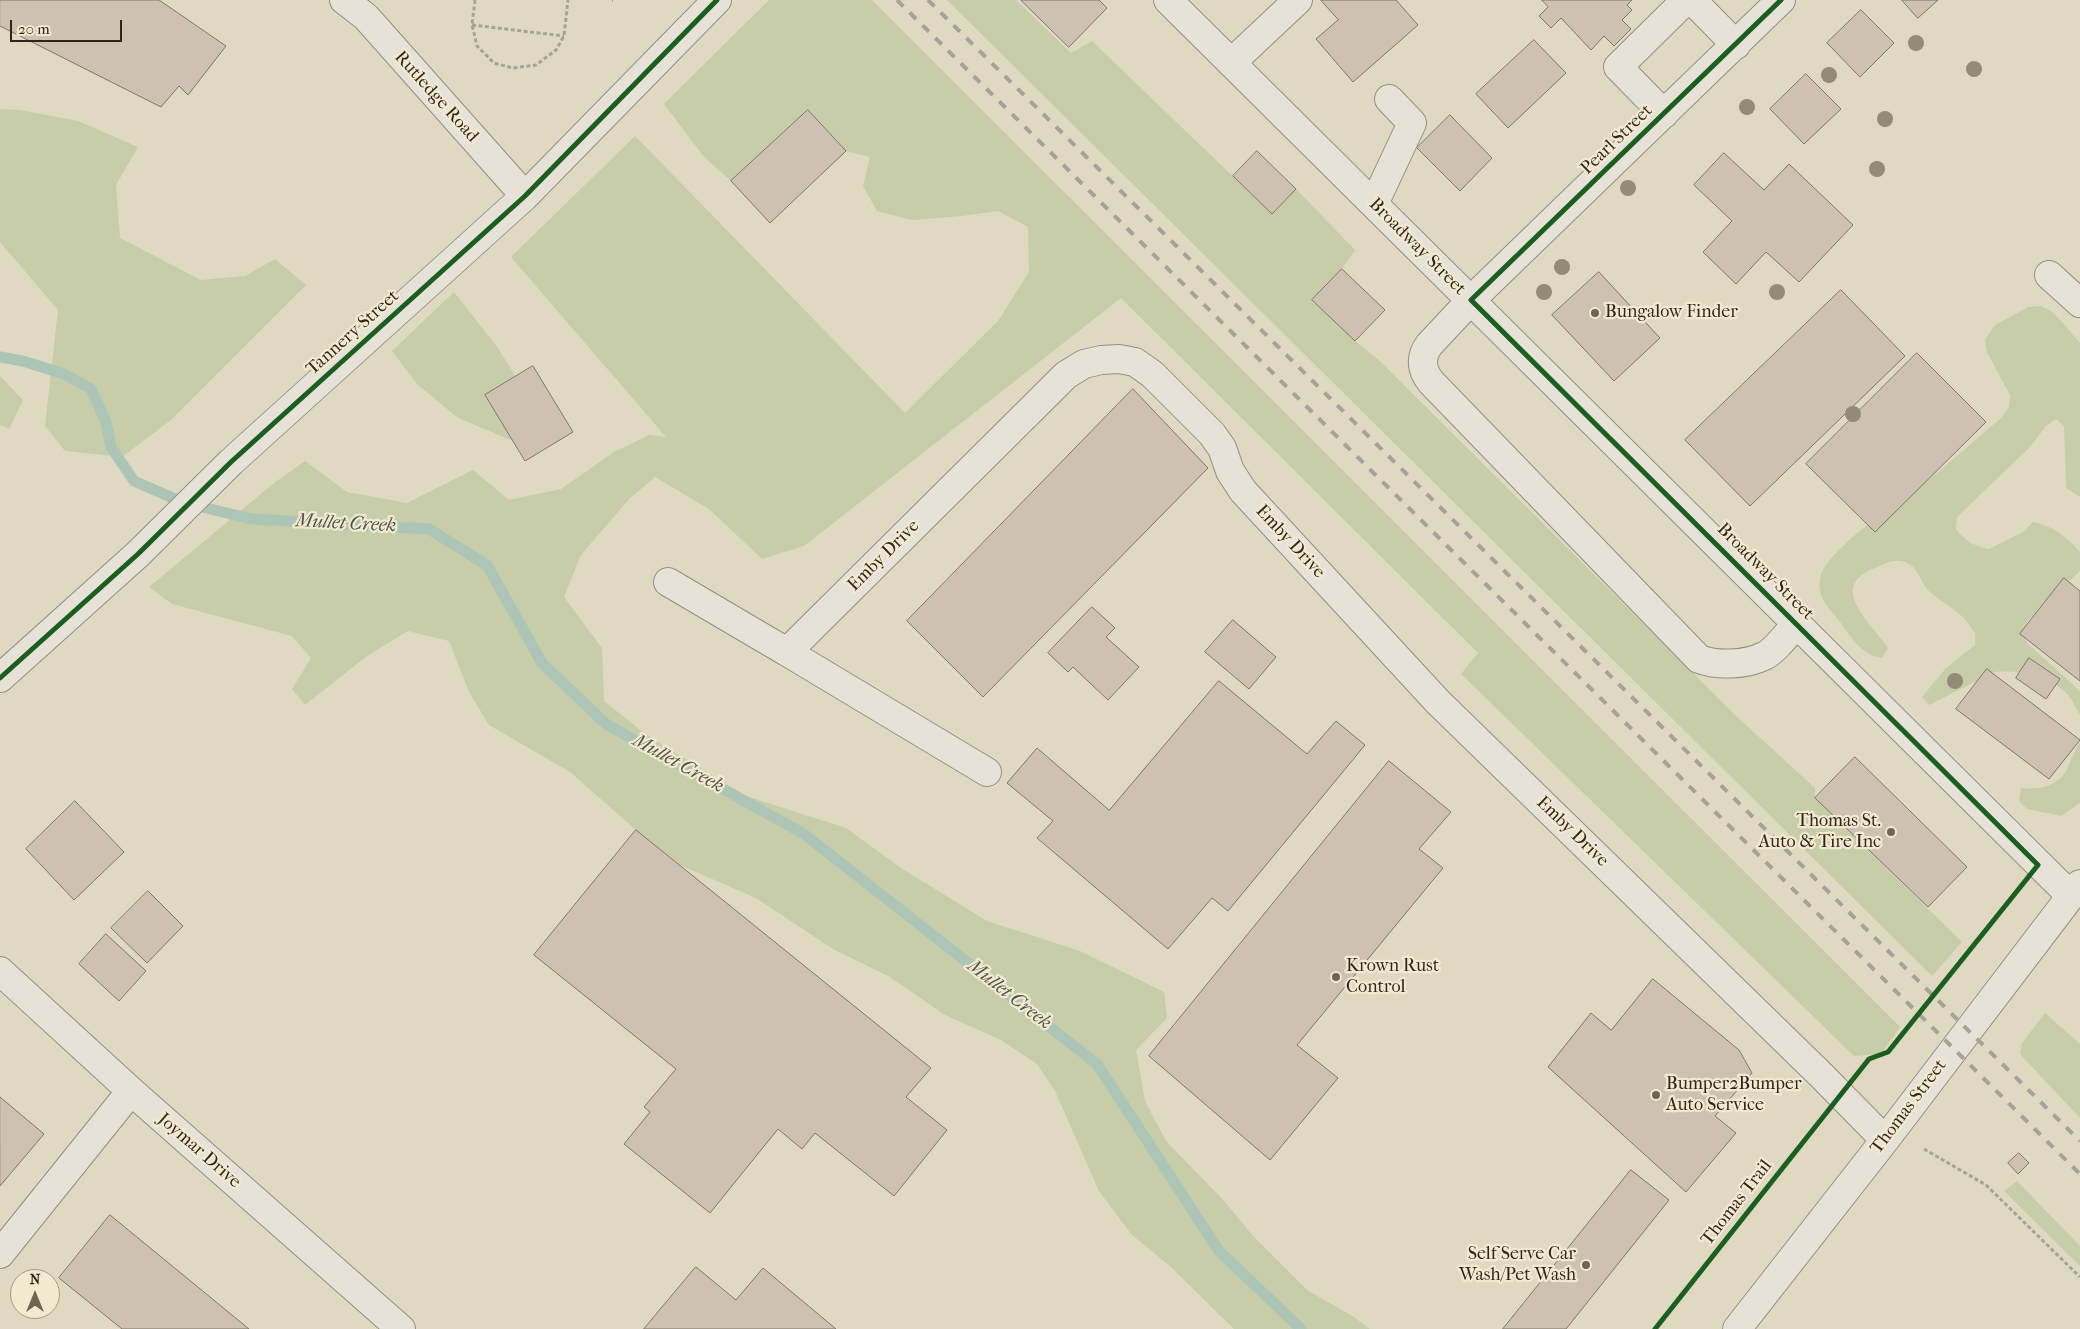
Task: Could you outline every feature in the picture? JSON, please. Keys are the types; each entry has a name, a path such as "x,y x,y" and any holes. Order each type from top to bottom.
{"street":[{"name":"Rutledge Road","path":"344,0 366,17 525,196"},
{"name":"Tannery Street","path":"0,678 138,554 231,462 525,196 717,0"},
{"name":"Broadway Street","path":"1168,0 1797,623 2075,889"},
{"path":"1231,63 1298,0"},
{"path":"1664,114 1618,67 1686,0"},
{"path":"1692,0 1736,44"},
{"name":"Pearl Street","path":"1782,0 1471,300 1439,333 1424,352 1422,361 1426,376 1431,382 1699,659 1707,662 1739,663 1765,656 1797,623"},
{"path":"1374,204 1412,123 1389,99"},
{"path":"2049,275 2080,303"},
{"name":"Emby Drive","path":"786,652 1066,375 1084,364 1100,360 1119,359 1135,362 1152,374 1212,434 1222,448 1230,471 1243,491 1438,702 1815,1069 1884,1140"},
{"path":"668,582 987,772"},
{"name":"Thomas Street","path":"1737,1329 2075,889"},
{"name":"Joymar Drive","path":"0,971 132,1091 401,1329"},
{"path":"0,1254 132,1091"}],"path":[{"path":"475,0 472,25 477,46 494,63 513,68 536,65 556,50 564,36 568,0"},
{"path":"472,25 564,36"},
{"path":"1924,1149 1986,1185 2080,1277"}],"green space":[{"path":"769,0 872,0 1900,1027 1881,1054 1854,1056 1461,674 1478,653 1121,298 804,546 762,559 709,509 655,477 630,498 581,555 564,597 602,648 604,701 644,733 743,795 846,828 901,868 987,921 1080,951 1164,992 1167,1018 1136,1050 1145,1101 1166,1141 1226,1203 1253,1236 1307,1290 1354,1317 1370,1329 1234,1329 1171,1267 1132,1235 1099,1191 1055,1091 1037,1064 1001,1040 945,1015 890,977 833,949 756,898 680,865 636,830 570,772 489,725 469,692 449,641 408,631 367,656 305,705 292,689 311,658 292,636 172,604 149,587 274,483 305,461 347,492 407,503 473,470 509,500 561,489 614,452 649,435 666,437 511,257 635,136 905,413 998,321 1029,272 1028,227 998,211 912,220 877,211 863,186 870,157 846,151 808,110 731,181 704,157 664,104"},
{"path":"947,0 1016,0 1071,53 1092,41 1272,214 1296,189 1355,250 1342,269 1312,300 1355,341 1380,361 1735,715 1815,788 1815,798 1962,942 1932,976"},
{"path":"0,109 20,110 78,121 138,147 116,185 120,238 201,280 245,276 275,259 306,285 171,420 122,457 65,451 45,426 58,310 0,242"},
{"path":"454,292 498,348 515,376 485,395 513,441 458,418 417,384 392,351"},
{"path":"2041,306 2053,312 2080,343 2080,497 2066,488 2064,426 2056,419 2046,426 2030,447 1957,517 1956,529 1970,542 1989,549 2023,532 2033,522 2047,526 2059,533 2080,552 2080,571 2028,621 2022,632 2028,644 2080,691 2080,715 2068,695 2061,688 2044,678 2014,672 1994,672 1929,705 1922,697 1946,668 1975,645 1975,633 1961,615 1930,592 1911,565 1903,561 1895,561 1875,568 1861,576 1854,585 1853,595 1863,616 1888,648 1882,658 1874,656 1858,645 1828,607 1820,591 1820,579 1825,567 1849,541 1933,476 2002,417 2009,407 2010,395 1987,352 1985,340 1995,325 2028,307"},
{"path":"0,376 23,400 9,429 0,425"},
{"path":"2080,742 2080,803 2061,816 2027,809 2019,801 2021,788 2040,788 2057,781 2066,771"},
{"path":"2045,1013 2080,1044 2080,1118 2020,1054 2022,1043"},
{"path":"2017,1181 2080,1246 2080,1266 2004,1191"}],"building":[{"path":"0,0 159,0 226,46 188,95 179,86 161,107 0,26"},
{"path":"1021,0 1099,0 1107,8 1069,47"},
{"path":"1321,0 1396,0 1418,25 1353,82 1316,39 1338,20"},
{"path":"1542,0 1632,0 1627,5 1632,10 1622,20 1631,29 1614,46 1604,36 1591,50 1561,18 1551,28 1539,16 1548,7"},
{"path":"1902,0 1938,0 1918,18"},
{"path":"1861,10 1894,43 1860,77 1827,43"},
{"path":"1534,40 1566,73 1508,128 1476,94"},
{"path":"1806,74 1841,109 1804,144 1770,109"},
{"path":"808,110 846,151 770,223 731,181"},
{"path":"1450,115 1492,158 1460,191 1417,148"},
{"path":"1257,151 1296,189 1272,214 1233,176"},
{"path":"1724,153 1764,190 1789,164 1853,225 1799,282 1766,252 1736,284 1703,252 1732,221 1694,185"},
{"path":"1342,269 1385,310 1355,341 1312,300"},
{"path":"1599,272 1660,338 1614,381 1552,315"},
{"path":"1841,290 1905,356 1750,506 1685,440"},
{"path":"1917,353 1986,422 1875,532 1806,464"},
{"path":"533,366 573,432 525,461 485,395"},
{"path":"1133,389 1208,468 983,697 907,621"},
{"path":"2064,578 2080,591 2080,681 2020,634"},
{"path":"1092,607 1115,628 1106,637 1139,667 1108,700 1073,667 1068,672 1048,653"},
{"path":"1233,620 1276,657 1249,689 1205,652"},
{"path":"2029,658 2060,679 2046,699 2016,678"},
{"path":"1987,669 2080,740 2049,779 1956,709"},
{"path":"1219,681 1307,754 1336,721 1365,745 1228,911 1212,898 1168,949 1037,838 1053,821 1007,783 1037,748 1109,810"},
{"name":"Thomas St. Auto & Tire Inc","path":"1855,757 1967,867 1928,907 1815,798"},
{"path":"1389,761 1451,812 1419,849 1443,868 1297,1045 1338,1078 1270,1160 1149,1056"},
{"path":"75,801 124,852 74,900 26,849"},
{"path":"636,830 931,1068 906,1097 947,1130 894,1196 815,1133 802,1149 778,1129 710,1213 624,1144 650,1112 644,1107 676,1069 534,955"},
{"path":"148,891 183,926 147,963 111,928"},
{"path":"106,934 146,971 119,1001 79,964"},
{"name":"Bumper2Bumper Auto Service","path":"1653,979 1739,1050 1752,1073 1715,1116 1736,1133 1686,1192 1548,1067 1591,1013 1611,1030"},
{"path":"0,1097 44,1134 0,1186"},
{"path":"2019,1153 2029,1163 2018,1174 2008,1163"},
{"name":"Self Serve Car Wash/Pet Wash","path":"1631,1170 1669,1200 1566,1329 1503,1329"},
{"path":"110,1215 249,1329 122,1329 60,1279"},
{"path":"696,1267 736,1300 763,1268 836,1329 644,1329"}],"waterway":[{"name":"Mullet Creek","path":"0,357 23,361 64,374 91,389 106,422 111,447 134,481 182,502 251,519 429,529 487,565 542,663 606,724 804,834 1097,1064 1219,1251 1301,1329"}],"railway":[{"path":"897,0 2080,1174"},
{"path":"928,0 2080,1141"}],"cycle path":[{"path":"0,678 138,554 231,462 525,196 717,0"},
{"name":"Thomas Trail","path":"1655,1329 1869,1059 1888,1052 2038,865 1471,300 1781,0"}],"place":[{"name":"Bungalow Finder","path":"1595,313"},
{"name":"Thomas St. Auto & Tire Inc","path":"1891,832"},
{"name":"Krown Rust Control","path":"1336,977"},
{"name":"Bumper2Bumper Auto Service","path":"1656,1095"},
{"name":"Self Serve Car Wash/Pet Wash","path":"1586,1265"}]}
